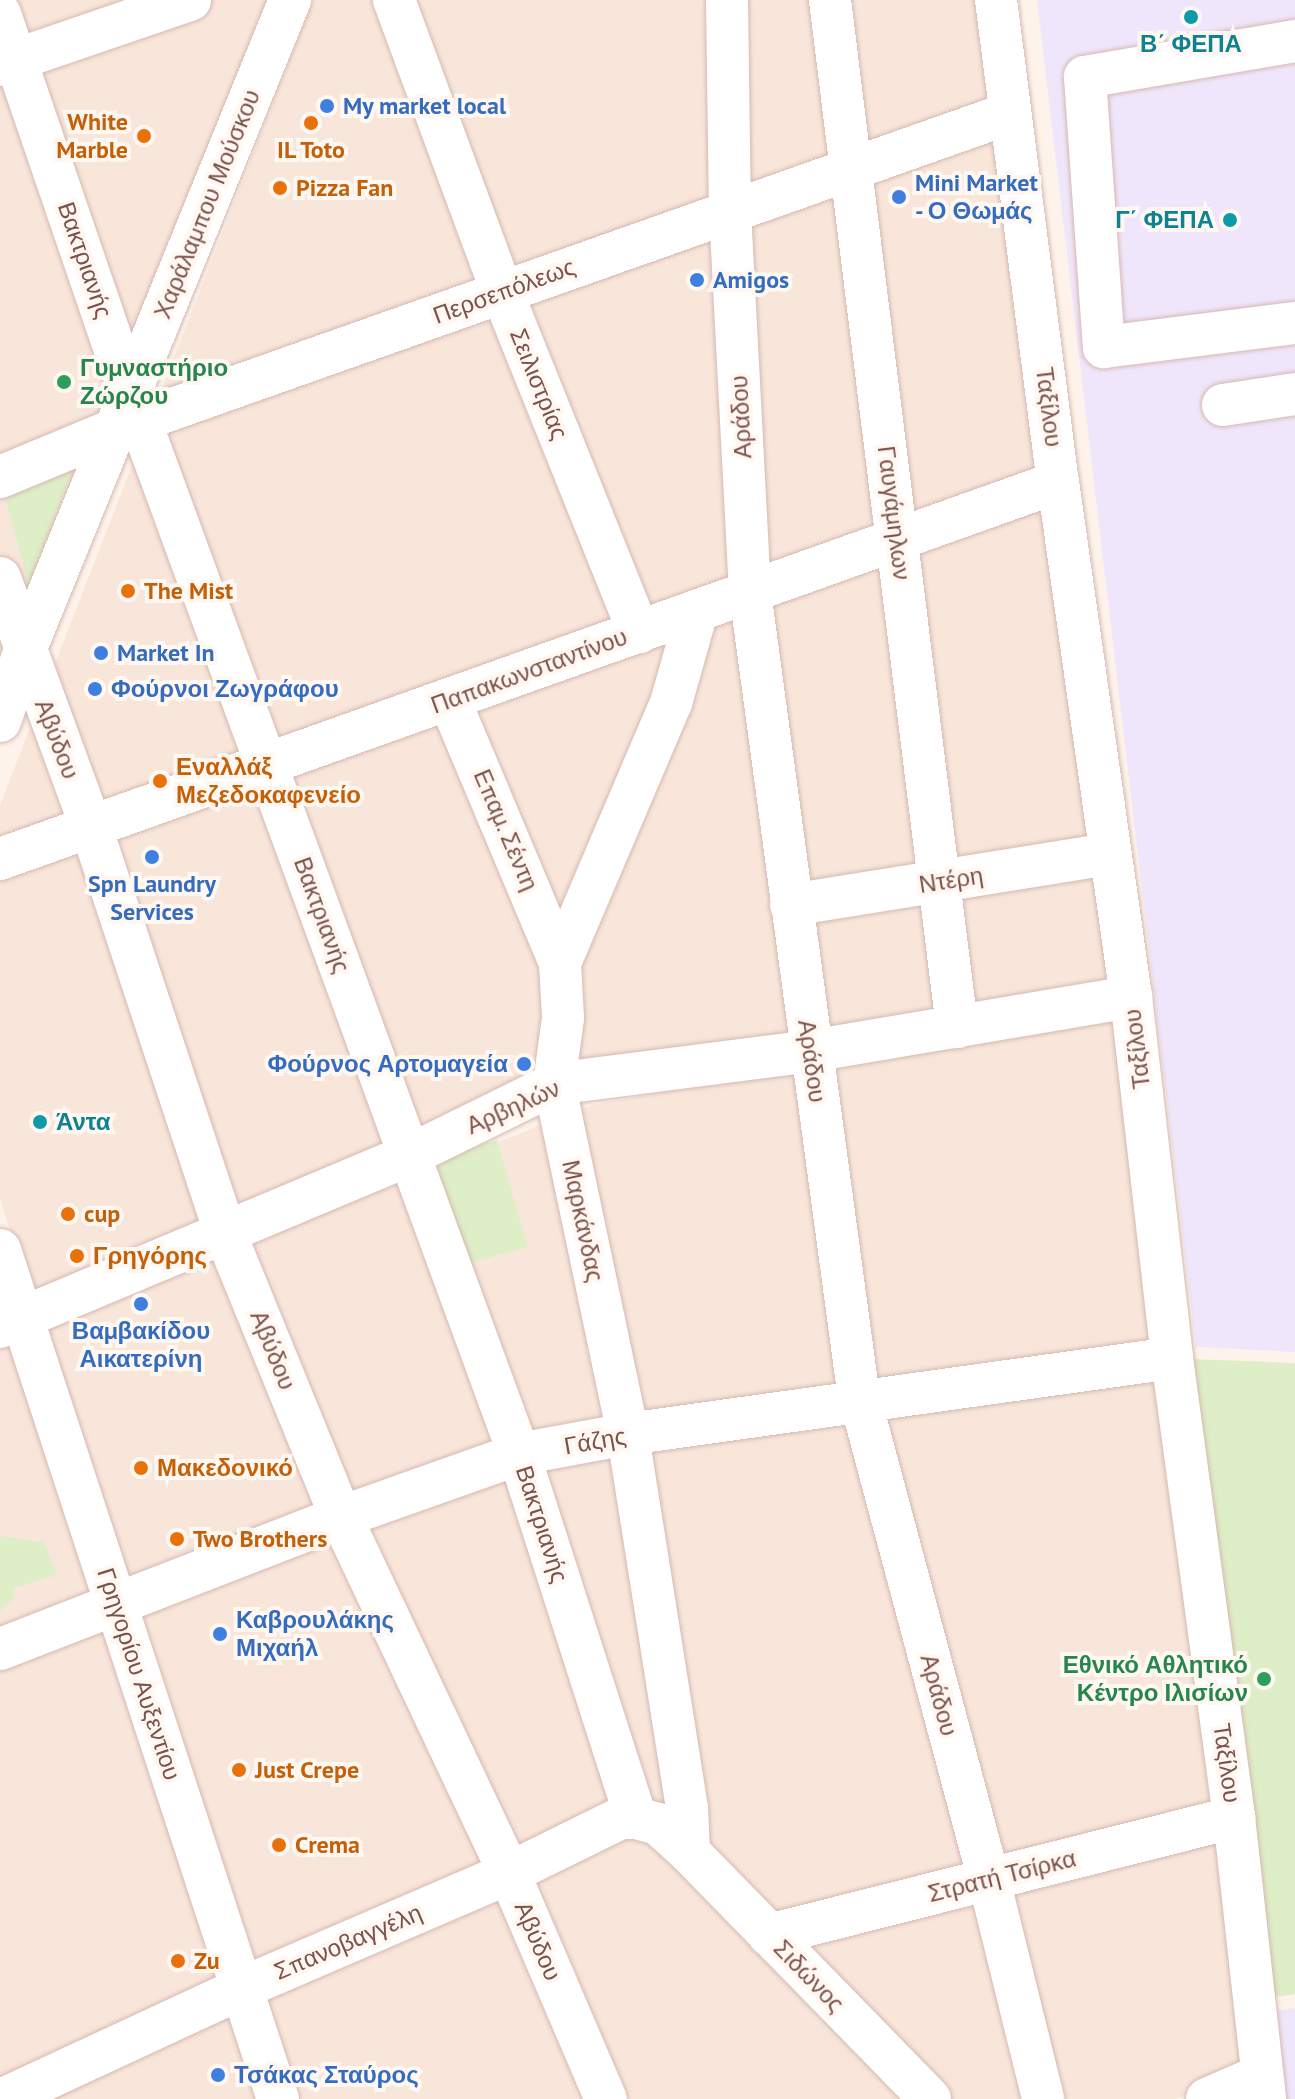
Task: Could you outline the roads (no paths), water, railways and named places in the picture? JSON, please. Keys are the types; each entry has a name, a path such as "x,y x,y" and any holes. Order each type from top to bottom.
{"street":[{"path":"8,62 190,0"},
{"name":"Χαράλαμπου Μούσκου","path":"0,721 24,653 129,414 290,0"},
{"name":"Σειλιστρίας","path":"394,0 502,292 639,632"},
{"name":"Αράδου","path":"727,0 730,211 750,592 860,1403 989,1880 1043,2099"},
{"name":"Γαυγάμηλων","path":"830,0 957,1027"},
{"name":"Ταξίλου","path":"996,0 1058,482 1131,997 1172,1358 1234,1817 1264,2087"},
{"name":"Βακτριανής","path":"0,14 8,62 129,414 267,764 519,1454 629,1818"},
{"path":"1295,41 1085,77 1104,347 1295,323"},
{"name":"Περσεπόλεως","path":"0,477 129,414 502,292 1010,113"},
{"path":"1223,405 1295,394"},
{"name":"Παπακωνσταντίνου","path":"0,859 1058,482"},
{"name":"Αβύδου","path":"0,578 24,653 91,827 225,1233 341,1517 509,1873 606,2099"},
{"name":"Μαρκάνδας","path":"689,1852 687,1808 628,1434 554,1084 563,1018 560,963 671,703 697,611"},
{"name":"Επαμ. Σέντη","path":"449,699 560,963"},
{"name":"Ντέρη","path":"791,905 1110,854"},
{"name":"Αρβηλών","path":"11,1322 410,1155 554,1084 811,1051 1131,997"},
{"name":"Γρηγορίου Αυξεντίου","path":"0,1250 11,1322 116,1604 278,2099"},
{"name":"Γάζης","path":"0,1649 341,1517 519,1454 628,1434 1172,1358"},
{"name":"Στρατή Τσίρκα","path":"769,1935 1234,1817"},
{"path":"629,1818 658,1824 689,1852"},
{"name":"Σπανοβαγγέλη","path":"3,2099 242,1988 629,1818"},
{"name":"Σιδώνος","path":"689,1852 769,1935 913,2095"},
{"path":"1207,2099 1264,2087"}],"place":[{"name":"Β΄ ΦΕΠΑ","path":"1191,17"},
{"name":"My market local","path":"327,106"},
{"name":"IL Toto","path":"311,123"},
{"name":"White Marble","path":"144,136"},
{"name":"Pizza Fan","path":"280,188"},
{"name":"Mini Market - Ο Θωμάς","path":"899,197"},
{"name":"Γ΄ ΦΕΠΑ","path":"1230,220"},
{"name":"Amigos","path":"697,280"},
{"name":"Γυμναστήριο Ζώρζου","path":"64,382"},
{"name":"The Mist","path":"128,591"},
{"name":"Market In","path":"101,653"},
{"name":"Φούρνοι Ζωγράφου","path":"95,689"},
{"name":"Εναλλάξ Μεζεδοκαφενείο","path":"160,781"},
{"name":"Spn Laundry Services","path":"152,857"},
{"name":"Φούρνος Αρτομαγεία","path":"524,1064"},
{"name":"Άντα","path":"40,1122"},
{"name":"cup","path":"68,1214"},
{"name":"Γρηγόρης","path":"77,1256"},
{"name":"Βαμβακίδου Αικατερίνη","path":"141,1304"},
{"name":"Μακεδονικό","path":"141,1468"},
{"name":"Two Brothers","path":"177,1539"},
{"name":"Καβρουλάκης Μιχαήλ","path":"220,1634"},
{"name":"Εθνικό Αθλητικό Κέντρο Ιλισίων","path":"1264,1679"},
{"name":"Just Crepe","path":"239,1770"},
{"name":"Crema","path":"279,1845"},
{"name":"Zu","path":"178,1961"},
{"name":"Τσάκας Σταύρος","path":"218,2075"}]}
